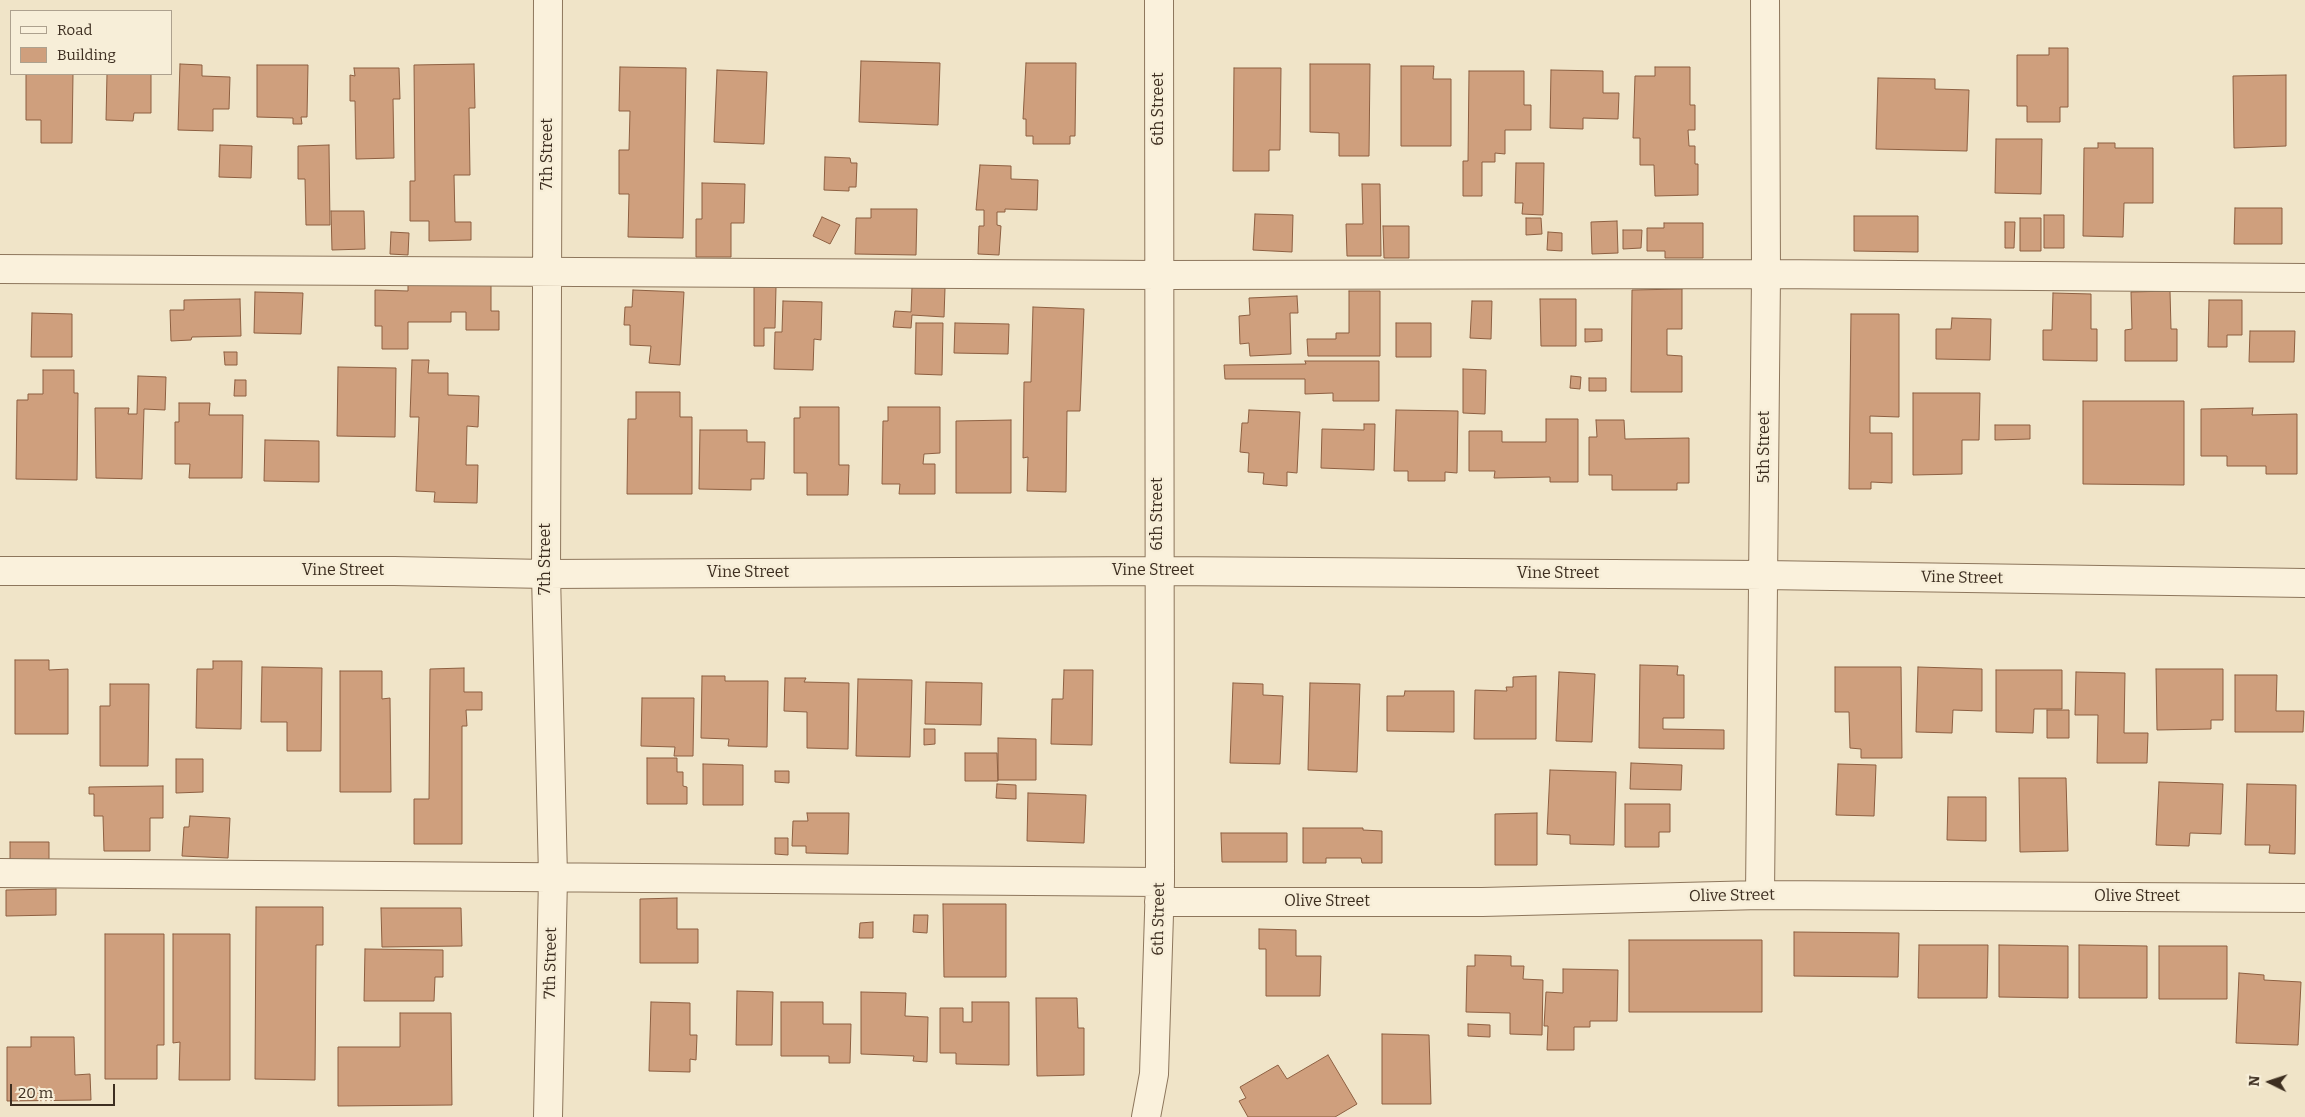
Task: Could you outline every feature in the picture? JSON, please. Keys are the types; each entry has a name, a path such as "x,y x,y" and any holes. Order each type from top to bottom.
{"street":[{"name":"7th Street","path":"548,0 546,574 553,877 548,1117"},
{"name":"6th Street","path":"1146,1117 1154,1074 1160,892 1159,0"},
{"name":"5th Street","path":"1760,895 1766,274 1765,0"},
{"path":"0,269 547,270 1158,275 1766,274 2305,278"},
{"name":"Vine Street","path":"0,571 394,571 546,574 1159,571 1764,575 2305,584"},
{"name":"Olive Street","path":"0,873 553,877 1482,902 1760,895 2305,898"}],"building":[{"path":"2049,48 2068,48 2068,107 2060,107 2060,122 2027,122 2027,106 2017,106 2017,55 2049,55"},
{"path":"861,61 940,63 938,125 859,122"},
{"path":"1026,63 1076,63 1075,136 1070,136 1070,144 1033,144 1033,136 1026,136 1026,119 1023,119"},
{"path":"180,64 202,65 202,76 230,77 229,109 213,109 213,131 178,130"},
{"path":"474,64 475,108 469,108 470,175 454,175 455,222 471,222 471,240 429,241 429,221 410,221 410,181 415,181 414,65"},
{"path":"1310,64 1370,64 1369,156 1339,156 1339,133 1310,132"},
{"path":"257,65 308,65 307,117 301,117 302,124 293,124 293,118 257,117"},
{"path":"1401,66 1434,66 1433,79 1451,79 1451,146 1401,146"},
{"path":"620,67 686,68 683,238 628,237 629,194 619,194 619,150 629,150 630,111 619,111"},
{"path":"1655,67 1690,67 1690,105 1695,105 1695,130 1688,130 1689,146 1695,146 1695,164 1698,164 1698,195 1655,196 1654,165 1640,165 1640,138 1633,138 1635,76 1655,76"},
{"path":"354,68 399,68 400,99 393,99 394,158 356,159 355,101 350,101 350,75 355,76"},
{"path":"1234,68 1281,68 1280,150 1269,150 1269,171 1233,171"},
{"path":"717,70 767,72 764,144 714,142"},
{"path":"1551,70 1603,71 1603,93 1619,93 1618,119 1583,118 1583,129 1550,128"},
{"path":"1469,71 1524,71 1524,105 1531,105 1531,130 1505,130 1505,154 1495,153 1495,162 1482,162 1482,196 1463,196 1463,161 1468,161"},
{"path":"26,75 73,75 72,143 41,143 41,120 26,120"},
{"path":"107,75 151,75 151,113 134,113 133,121 106,120"},
{"path":"2286,75 2286,146 2234,148 2233,76"},
{"path":"1878,78 1935,79 1935,89 1969,90 1967,151 1876,149"},
{"path":"1996,139 2042,139 2041,194 1995,193"},
{"path":"2098,143 2115,143 2115,148 2153,148 2153,203 2124,203 2123,237 2083,236 2084,148 2098,148"},
{"path":"220,145 252,146 251,178 219,177"},
{"path":"329,145 330,225 306,225 305,179 298,179 298,146"},
{"path":"825,157 850,158 851,163 857,163 856,187 849,187 849,191 824,190"},
{"path":"1516,163 1544,163 1543,215 1522,214 1523,203 1515,203"},
{"path":"980,165 1011,166 1011,179 1038,180 1037,210 1005,209 1005,212 997,212 997,225 1001,226 999,255 978,254 979,226 984,226 984,210 976,210"},
{"path":"702,183 745,184 744,223 731,223 731,257 696,257 696,219 702,219"},
{"path":"1362,184 1380,184 1381,256 1347,256 1346,224 1363,224"},
{"path":"2235,208 2282,208 2282,244 2234,244"},
{"path":"871,209 917,209 916,255 855,254 856,218 871,218"},
{"path":"331,211 364,211 365,249 332,250"},
{"path":"1255,214 1293,215 1292,252 1253,250"},
{"path":"2044,215 2064,215 2064,248 2044,248"},
{"path":"1854,216 1918,216 1918,252 1854,251"},
{"path":"822,217 840,225 830,244 813,236"},
{"path":"1526,218 1541,218 1542,234 1526,235"},
{"path":"2020,218 2041,218 2041,251 2020,251"},
{"path":"1617,221 1618,253 1592,254 1591,222"},
{"path":"2005,222 2015,222 2014,248 2005,248"},
{"path":"1664,223 1703,223 1703,258 1665,258 1665,251 1647,251 1647,228 1664,228"},
{"path":"1383,226 1409,226 1409,258 1384,258"},
{"path":"1623,230 1642,230 1641,248 1623,249"},
{"path":"391,232 409,233 408,255 390,254"},
{"path":"1548,232 1562,233 1562,251 1547,250"},
{"path":"408,282 491,283 491,311 499,311 499,330 466,330 466,312 451,312 451,322 408,322 408,349 382,349 382,326 375,326 375,290 408,291"},
{"path":"754,287 776,287 775,328 764,328 764,346 754,346"},
{"path":"912,287 945,288 944,317 912,315 911,328 893,327 895,311 911,312"},
{"path":"1682,289 1682,329 1667,329 1667,355 1682,356 1682,392 1631,392 1632,290"},
{"path":"633,290 684,292 680,365 649,363 651,346 630,345 630,325 624,325 625,307 632,307"},
{"path":"1349,291 1380,291 1380,356 1308,356 1307,339 1336,339 1336,333 1349,333"},
{"path":"2170,291 2171,329 2177,329 2177,361 2125,361 2125,330 2132,329 2131,292"},
{"path":"255,292 303,293 301,334 254,333"},
{"path":"2053,293 2091,294 2091,329 2097,329 2097,361 2043,360 2043,330 2052,330"},
{"path":"1297,296 1298,313 1290,313 1291,354 1250,356 1249,343 1240,344 1239,316 1250,315 1249,298"},
{"path":"240,299 241,336 192,337 191,340 171,341 170,310 184,310 184,300"},
{"path":"1540,299 1576,299 1576,346 1541,346"},
{"path":"2209,300 2242,300 2242,335 2227,335 2227,347 2208,347"},
{"path":"783,301 822,302 821,340 814,339 813,370 774,369 775,332 782,332"},
{"path":"1472,301 1492,301 1491,339 1470,338"},
{"path":"1033,307 1084,309 1080,411 1067,411 1066,492 1027,491 1028,457 1023,458 1024,382 1031,382"},
{"path":"32,313 72,314 72,357 31,357"},
{"path":"1851,314 1899,314 1899,417 1870,416 1870,433 1892,433 1892,483 1871,482 1871,489 1849,489"},
{"path":"1952,318 1991,319 1990,360 1936,359 1936,329 1951,329"},
{"path":"916,323 943,323 942,375 915,374"},
{"path":"955,323 1009,324 1008,354 954,353"},
{"path":"1396,323 1431,323 1431,357 1396,357"},
{"path":"1585,329 1602,329 1602,341 1585,342"},
{"path":"2250,331 2295,331 2294,362 2249,362"},
{"path":"224,352 237,352 237,365 225,365"},
{"path":"412,360 429,360 428,373 448,373 448,395 479,396 478,427 467,426 466,465 478,465 477,503 434,502 435,492 416,491 419,417 410,417"},
{"path":"1305,361 1379,361 1379,401 1333,401 1333,393 1305,394 1305,379 1225,379 1224,365 1306,364"},
{"path":"338,367 396,368 395,437 337,436"},
{"path":"1463,369 1486,370 1485,414 1463,413"},
{"path":"43,370 74,370 74,393 78,393 77,480 16,479 17,400 28,400 28,394 43,394"},
{"path":"138,376 166,377 165,410 144,409 142,479 96,478 95,408 129,408 128,414 137,414"},
{"path":"1571,376 1581,377 1580,389 1570,388"},
{"path":"1589,378 1606,378 1606,391 1589,391"},
{"path":"235,380 246,380 246,396 234,396"},
{"path":"636,392 680,392 680,417 692,417 692,494 627,494 628,419 636,419"},
{"path":"1913,393 1980,393 1979,440 1962,440 1962,474 1913,475"},
{"path":"2083,401 2184,401 2184,485 2083,484"},
{"path":"179,403 210,403 209,415 243,415 242,478 189,478 190,464 175,464 175,422 179,422"},
{"path":"800,407 839,407 839,465 849,465 848,495 807,495 807,473 794,473 794,418 800,418"},
{"path":"888,407 940,407 940,453 924,454 923,464 935,464 935,494 899,494 900,484 882,484 883,421 888,421"},
{"path":"2253,408 2252,415 2297,414 2297,474 2266,474 2266,466 2227,466 2227,456 2201,456 2201,409"},
{"path":"1249,410 1300,412 1297,473 1287,472 1287,486 1263,484 1264,473 1248,472 1249,453 1240,452 1242,423 1248,423"},
{"path":"1396,410 1458,411 1457,473 1445,472 1445,481 1408,481 1408,471 1394,471"},
{"path":"1546,419 1578,419 1578,482 1550,482 1550,477 1494,478 1495,471 1469,471 1469,431 1502,431 1502,442 1546,442"},
{"path":"1011,420 1011,493 956,493 956,421"},
{"path":"1596,420 1624,420 1625,439 1689,438 1689,483 1677,483 1677,490 1612,490 1612,475 1589,475 1589,437 1597,437"},
{"path":"1364,424 1375,424 1374,470 1321,468 1322,429 1364,430"},
{"path":"1995,425 2030,425 2030,439 1995,440"},
{"path":"700,430 747,430 747,442 765,442 764,479 751,479 751,490 699,489"},
{"path":"265,440 319,441 319,482 264,481"},
{"path":"15,660 49,660 49,670 68,669 68,734 15,734"},
{"path":"213,661 242,661 241,729 196,728 197,669 213,669"},
{"path":"1640,665 1678,666 1677,675 1684,675 1684,718 1663,718 1663,729 1724,730 1724,749 1639,748"},
{"path":"262,667 322,668 321,751 287,751 287,722 261,722"},
{"path":"1835,667 1901,667 1902,758 1861,758 1861,749 1850,748 1849,712 1835,712"},
{"path":"1918,667 1982,669 1982,711 1953,710 1952,733 1916,732"},
{"path":"464,668 464,692 482,692 482,710 466,710 467,726 462,726 462,844 414,844 414,799 429,799 430,669"},
{"path":"2156,669 2223,669 2223,720 2211,720 2211,729 2157,730"},
{"path":"1064,670 1093,670 1092,745 1051,744 1052,699 1063,699"},
{"path":"1996,670 2062,670 2062,709 2034,709 2033,733 1996,732"},
{"path":"340,671 382,671 382,699 390,698 391,792 340,792"},
{"path":"1559,672 1595,674 1592,742 1556,741"},
{"path":"2076,672 2125,673 2124,733 2148,733 2147,763 2097,763 2098,715 2075,715"},
{"path":"2235,675 2277,675 2276,711 2304,711 2303,732 2235,732"},
{"path":"702,676 725,676 725,681 768,681 767,747 728,746 729,739 701,738"},
{"path":"1536,676 1536,739 1474,739 1475,690 1507,691 1506,687 1513,687 1513,677"},
{"path":"785,678 806,678 804,682 849,683 848,749 807,748 807,712 784,711"},
{"path":"858,679 912,680 910,757 856,756"},
{"path":"926,682 982,683 981,725 925,724"},
{"path":"1233,683 1263,684 1263,695 1283,696 1280,764 1230,763"},
{"path":"1310,683 1360,684 1357,772 1308,770"},
{"path":"110,684 149,684 148,766 100,766 100,706 110,706"},
{"path":"1405,691 1454,691 1454,732 1387,731 1387,696 1404,696"},
{"path":"642,698 694,698 693,756 674,756 675,747 641,746"},
{"path":"2047,710 2069,710 2069,738 2047,738"},
{"path":"924,729 935,729 935,744 924,745"},
{"path":"998,738 1036,739 1036,780 998,780"},
{"path":"965,753 997,753 998,781 965,781"},
{"path":"647,758 677,758 677,772 683,772 683,786 687,787 687,804 647,804"},
{"path":"176,759 203,759 203,792 176,793"},
{"path":"1631,763 1682,765 1681,790 1630,789"},
{"path":"703,764 743,765 743,805 703,805"},
{"path":"1838,764 1876,765 1874,816 1836,815"},
{"path":"1550,770 1616,772 1614,845 1570,844 1570,835 1547,834"},
{"path":"775,771 789,771 789,783 775,782"},
{"path":"2019,778 2066,778 2068,851 2020,852"},
{"path":"2159,782 2223,784 2221,834 2190,833 2189,846 2156,845"},
{"path":"997,784 1016,785 1016,799 996,798"},
{"path":"2247,784 2296,785 2295,854 2269,853 2270,845 2245,845"},
{"path":"163,786 163,818 150,818 150,851 104,851 103,816 94,816 94,794 89,794 89,787"},
{"path":"1028,793 1086,795 1084,843 1027,841"},
{"path":"1948,797 1986,797 1986,841 1947,840"},
{"path":"1625,804 1670,804 1670,832 1659,832 1659,847 1625,847"},
{"path":"807,813 849,813 848,854 806,853 806,846 792,846 793,821 808,821"},
{"path":"1537,813 1537,865 1495,865 1495,814"},
{"path":"190,816 230,818 228,858 182,856 184,827 189,827"},
{"path":"1303,828 1363,828 1363,830 1382,831 1382,863 1362,863 1361,858 1326,858 1326,863 1303,863"},
{"path":"1221,833 1287,833 1287,862 1222,862"},
{"path":"775,838 788,838 788,855 775,854"},
{"path":"10,842 49,842 49,861 10,860"},
{"path":"56,889 56,915 6,916 6,890"},
{"path":"677,898 677,929 698,929 698,963 640,963 640,899"},
{"path":"943,904 1006,904 1006,977 944,977"},
{"path":"256,907 323,907 323,945 316,945 315,1080 255,1079"},
{"path":"381,908 461,908 462,946 382,947"},
{"path":"914,915 928,915 927,933 913,932"},
{"path":"873,922 873,938 859,938 860,923"},
{"path":"1259,929 1296,930 1296,956 1321,956 1320,996 1266,996 1266,949 1259,949"},
{"path":"1794,932 1899,933 1898,977 1794,976"},
{"path":"105,934 164,934 164,1045 157,1045 157,1079 105,1079"},
{"path":"173,934 230,934 230,1080 179,1080 180,1042 173,1043"},
{"path":"1629,940 1762,940 1762,1012 1629,1012"},
{"path":"1919,945 1988,945 1987,998 1918,998"},
{"path":"1999,945 2068,946 2068,998 1999,997"},
{"path":"2079,945 2147,946 2147,998 2079,998"},
{"path":"2159,946 2227,946 2227,999 2159,999"},
{"path":"365,949 443,950 443,977 435,977 434,1001 364,1001"},
{"path":"1475,955 1511,956 1511,966 1524,966 1523,979 1543,980 1542,1035 1510,1034 1510,1013 1466,1012 1467,966 1475,966"},
{"path":"1563,969 1618,970 1617,1021 1590,1021 1590,1027 1574,1027 1574,1050 1547,1050 1548,1026 1544,1026 1546,992 1563,993"},
{"path":"2239,973 2264,975 2264,980 2301,982 2298,1045 2236,1043"},
{"path":"737,991 773,992 772,1045 736,1045"},
{"path":"861,992 906,993 905,1016 928,1017 927,1062 913,1061 914,1056 861,1054"},
{"path":"1036,998 1077,998 1078,1028 1084,1028 1084,1075 1037,1076"},
{"path":"651,1002 690,1003 690,1035 697,1035 696,1060 690,1059 690,1072 649,1071"},
{"path":"781,1002 823,1002 823,1024 851,1024 850,1063 829,1063 829,1056 781,1056"},
{"path":"972,1002 1009,1002 1009,1065 956,1064 956,1053 940,1053 940,1008 963,1008 963,1022 972,1022"},
{"path":"400,1013 451,1013 452,1105 338,1106 338,1047 400,1047"},
{"path":"1468,1024 1490,1025 1490,1037 1468,1036"},
{"path":"1382,1034 1429,1035 1431,1104 1382,1104"},
{"path":"31,1037 74,1037 75,1075 90,1074 91,1100 7,1101 7,1047 31,1047"},
{"path":"1328,1055 1357,1104 1335,1117 1248,1117 1239,1101 1246,1098 1240,1087 1278,1065 1287,1079"}]}
